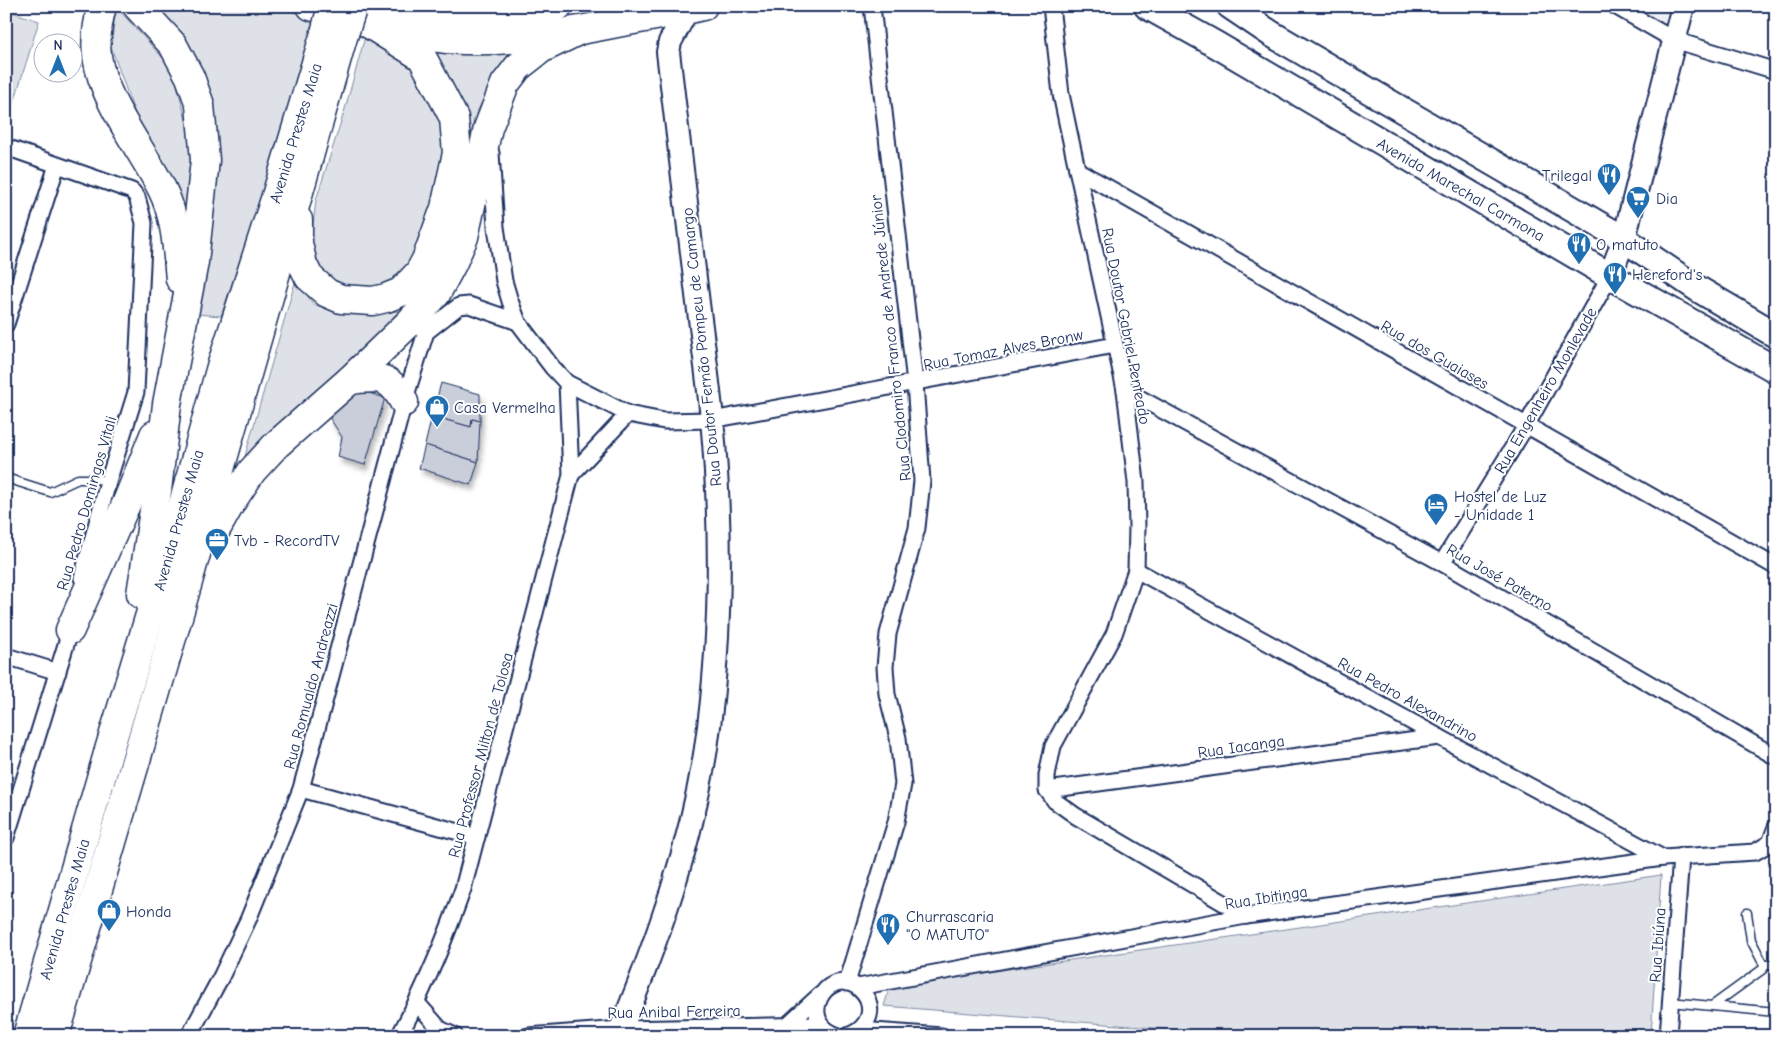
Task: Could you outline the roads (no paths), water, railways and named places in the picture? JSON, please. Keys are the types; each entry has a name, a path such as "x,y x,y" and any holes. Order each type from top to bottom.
{"highway":[{"path":"102,6 97,31 97,55 104,81 112,100 163,190 173,220 178,251 182,323"},
{"path":"109,750 144,580 167,404 194,262 205,160 200,105 190,77 173,45 136,6"},
{"path":"311,6 458,18 500,17 558,6"},
{"name":"Avenida Prestes Maia","path":"58,1034 299,196 334,35 332,6"},
{"path":"490,6 532,12"},
{"path":"367,12 393,30 449,39 525,38 578,31 695,8"},
{"path":"299,196 298,242 303,265 309,277 328,293 341,299 373,301 401,292 420,273 445,208 457,153 454,118 422,57 367,12"},
{"name":"Avenida Prestes Maia","path":"27,1036 109,750 179,520 220,370 276,196 334,35 367,12"},
{"path":"178,617 214,534 232,501 252,471 276,445 350,380 436,294 464,237 488,128 505,84 518,67 541,49 578,31"},
{"path":"350,380 374,378 387,381 397,388 404,402"},
{"path":"70,630 127,502 167,404"},
{"path":"16,1036 33,989 53,946"}],"main road":[{"name":"Avenida Marechal Carmona","path":"1147,6 1610,276 1776,370"},
{"path":"1233,8 1270,33 1624,239 1698,289 1776,335"},
{"path":"1252,67 1270,33"}],"street":[{"name":"Rua Clodomiro Franco de Andrede Júnior","path":"852,985 896,822 903,784 898,738 887,694 885,667 888,634 917,528 922,481 915,383 872,6"},
{"name":"Rua Doutor Gabriel Penteado","path":"1048,790 1047,775 1053,746 1114,634 1136,570 1137,527 1136,482 1125,390 1061,94 1051,6"},
{"path":"1614,6 1674,40 1776,71"},
{"name":"Rua Engenheiro Monlevade","path":"1442,563 1526,426 1610,276 1624,239 1683,6"},
{"name":"Rua Doutor Fernão Pompeu de Camargo","path":"619,1032 644,973 665,910 695,802 706,748 713,688 718,619 719,543 712,420 668,52 670,42 695,8"},
{"name":"Rua Tomaz Alves Bronw","path":"488,128 496,228 504,280 518,322 566,383 628,414 664,421 712,420 1115,345"},
{"name":"Rua Pedro Domingos Vitali","path":"6,147 132,191 137,197 144,223 136,392 91,542 58,672 6,838"},
{"path":"6,324 58,165"},
{"name":"Rua dos Guaiases","path":"1077,170 1776,567"},
{"name":"Rua Romualdo Andreazzi","path":"190,1036 248,920 301,789 404,402 426,332 459,306 469,305 518,322"},
{"name":"Rua Professor Milton de Tolosa","path":"400,1036 447,936 463,889 571,474 566,383"},
{"name":"Rua José Paterno","path":"1125,390 1442,563 1776,757"},
{"name":"Rua Professor Milton de Tolosa","path":"571,474 628,414"},
{"name":"Rua Pedro Alexandrino","path":"1136,570 1438,737 1663,858"},
{"path":"6,656 58,672"},
{"name":"Rua Iacanga","path":"1048,790 1438,737"},
{"path":"301,789 477,837"},
{"path":"1048,790 1055,801 1076,816 1246,916"},
{"name":"Rua Ibitinga","path":"852,985 1246,916 1663,858 1755,852 1770,843 1776,827"},
{"name":"Rua Ibiúna","path":"1668,1036 1681,856"},
{"path":"782,1031 830,986 838,983 852,985 868,1000 870,1008 869,1017 865,1024 854,1033"},
{"name":"Rua Anibal Ferreira","path":"823,992 816,1008 817,1017 831,1033"},
{"path":"417,1003 440,1029 455,1036"},
{"name":"Rua Anibal Ferreira","path":"528,1036 619,1032 782,1031 831,1033"},
{"path":"854,1033 942,1036"}],"lane":[{"path":"6,478 50,492 78,479 98,479 108,482"},
{"path":"1747,912 1751,940 1764,965"},
{"path":"1712,1006 1762,970 1764,965"},
{"path":"1764,965 1776,965"},
{"path":"1670,1002 1776,1012"}],"place":[{"name":"Trilegal","path":"1609,196"},
{"name":"Dia","path":"1638,219"},
{"name":"O matuto","path":"1579,265"},
{"name":"Hereford's","path":"1615,295"},
{"name":"Casa Vermelha","path":"437,428"},
{"name":"Hostel de Luz - Unidade 1","path":"1436,526"},
{"name":"Tvb - RecordTV","path":"217,561"},
{"name":"Honda","path":"109,932"},
{"name":"Churrascaria \"O MATUTO\"","path":"888,946"}]}
